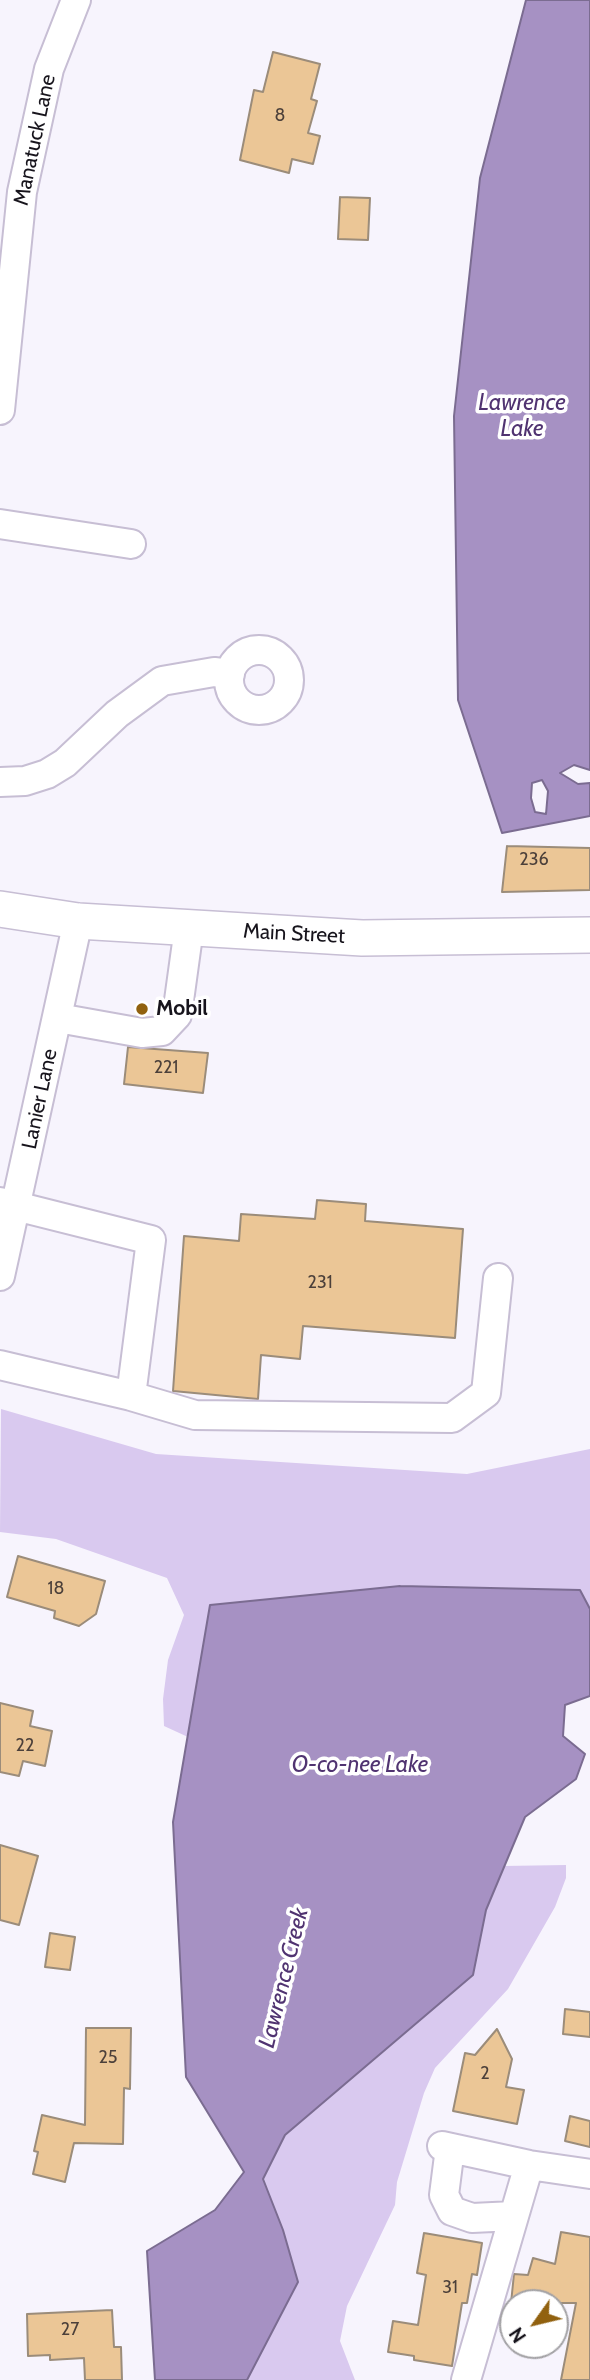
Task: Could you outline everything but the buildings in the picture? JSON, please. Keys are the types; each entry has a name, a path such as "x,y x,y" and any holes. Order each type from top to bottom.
{"main road":[{"name":"Main Street","path":"0,909 78,921 362,938 590,935"}],"street":[{"name":"Manatuck Lane","path":"0,410 22,192 49,69 76,0"},
{"path":"0,524 131,544"},
{"path":"0,782 25,781 47,774 65,764 117,714 162,681 214,672 230,674"},
{"name":"Lanier Lane","path":"0,1276 8,1204 58,1018 78,921"},
{"path":"58,1018 142,1033 162,1031 177,1015 189,928"},
{"path":"8,1204 151,1240 131,1396"},
{"path":"0,1365 131,1396 195,1415 452,1418 486,1393 498,1278"},
{"path":"514,2216 472,2218 453,2211 444,2195 446,2147 528,2165 590,2174"},
{"path":"466,2380 528,2165"}],"shaded area":[{"path":"1,1409 156,1454 467,1474 590,1449 590,1609 579,1590 211,1605 188,1737 164,1726 163,1699 168,1660 184,1615 167,1578 56,1539 0,1532"},
{"path":"566,1865 566,1878 555,1907 508,1989 435,2068 424,2093 397,2182 395,2205 347,2306 340,2341 355,2380 247,2380 298,2282 283,2230 263,2179 285,2135 473,1975 486,1910 503,1866"}],"water":[{"name":"Lawrence Lake","path":"526,0 590,0 590,770 574,765 560,773 578,784 590,783 590,816 502,833 458,700 454,416 480,178","holes":["542,780 548,791 546,814 535,812 531,798 532,783"]},
{"name":"O-co-nee Lake","path":"400,1586 580,1590 590,1609 590,1696 565,1705 563,1736 585,1754 576,1779 525,1817 486,1910 473,1975 285,2135 263,2179 283,2230 298,2282 247,2380 155,2380 147,2251 215,2210 244,2172 186,2077 173,1822 210,1605"}],"place":[{"name":"Mobil","path":"142,1009"}],"water label":[{"name":"Lawrence Creek","path":"284,1978"}]}
